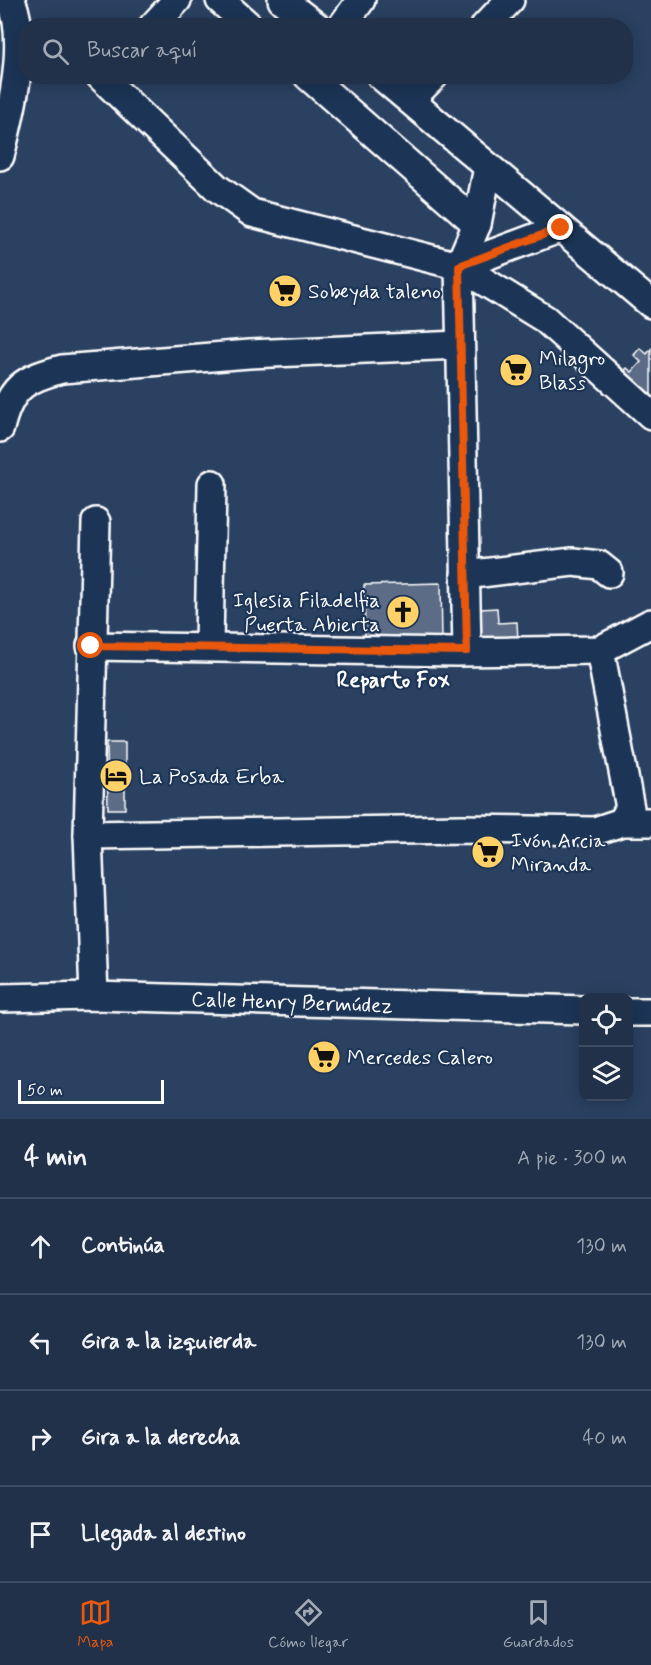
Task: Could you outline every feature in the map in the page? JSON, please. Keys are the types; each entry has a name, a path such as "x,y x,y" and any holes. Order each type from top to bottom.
{"street":[{"path":"160,18 177,0"},
{"path":"220,0 240,18"},
{"path":"282,0 306,18"},
{"path":"348,18 361,0"},
{"path":"492,18 510,0"},
{"path":"0,156 11,115 18,47"},
{"path":"110,84 218,188 252,213 459,266 545,319 651,415"},
{"path":"317,84 477,224"},
{"path":"391,84 651,304"},
{"path":"410,100 426,84"},
{"path":"467,651 459,266 477,224 488,167"},
{"path":"459,266 561,228"},
{"path":"0,428 18,387 33,377 62,369 249,354 460,345"},
{"path":"209,646 212,484"},
{"path":"94,996 88,835 91,646 96,522"},
{"path":"465,575 573,562 599,565 609,573"},
{"path":"91,646 467,651 600,650 651,623"},
{"path":"600,650 630,807 622,822"},
{"path":"88,835 462,829 595,831 622,822 651,822"},
{"name":"Calle Henry Bermúdez","path":"0,998 94,996 579,1011"},
{"path":"633,1012 651,1012"}],"building":[{"path":"640,348 647,354 651,349 651,400 617,380 627,368 632,372 641,362 634,355"},
{"name":"Iglesia Filadelfia Puerta Abierta","path":"441,583 442,639 365,641 364,585"},
{"path":"497,608 498,623 517,622 518,641 481,643 480,609"},
{"name":"La Posada Erba","path":"107,742 125,742 125,809 108,809"}],"place":[{"name":"Sobeyda taleno","path":"285,291"},
{"name":"Milagro Blass","path":"516,370"},
{"name":"Iglesia Filadelfia Puerta Abierta","path":"403,612"},
{"name":"La Posada Erba","path":"116,776"},
{"name":"Ivón Arcia Miranda","path":"488,852"},
{"name":"Mercedes Calero","path":"324,1057"}],"district":[{"name":"Reparto Fox","path":"393,679"}],"route":[{"path":"91,646 467,651 459,266 561,228"}]}
